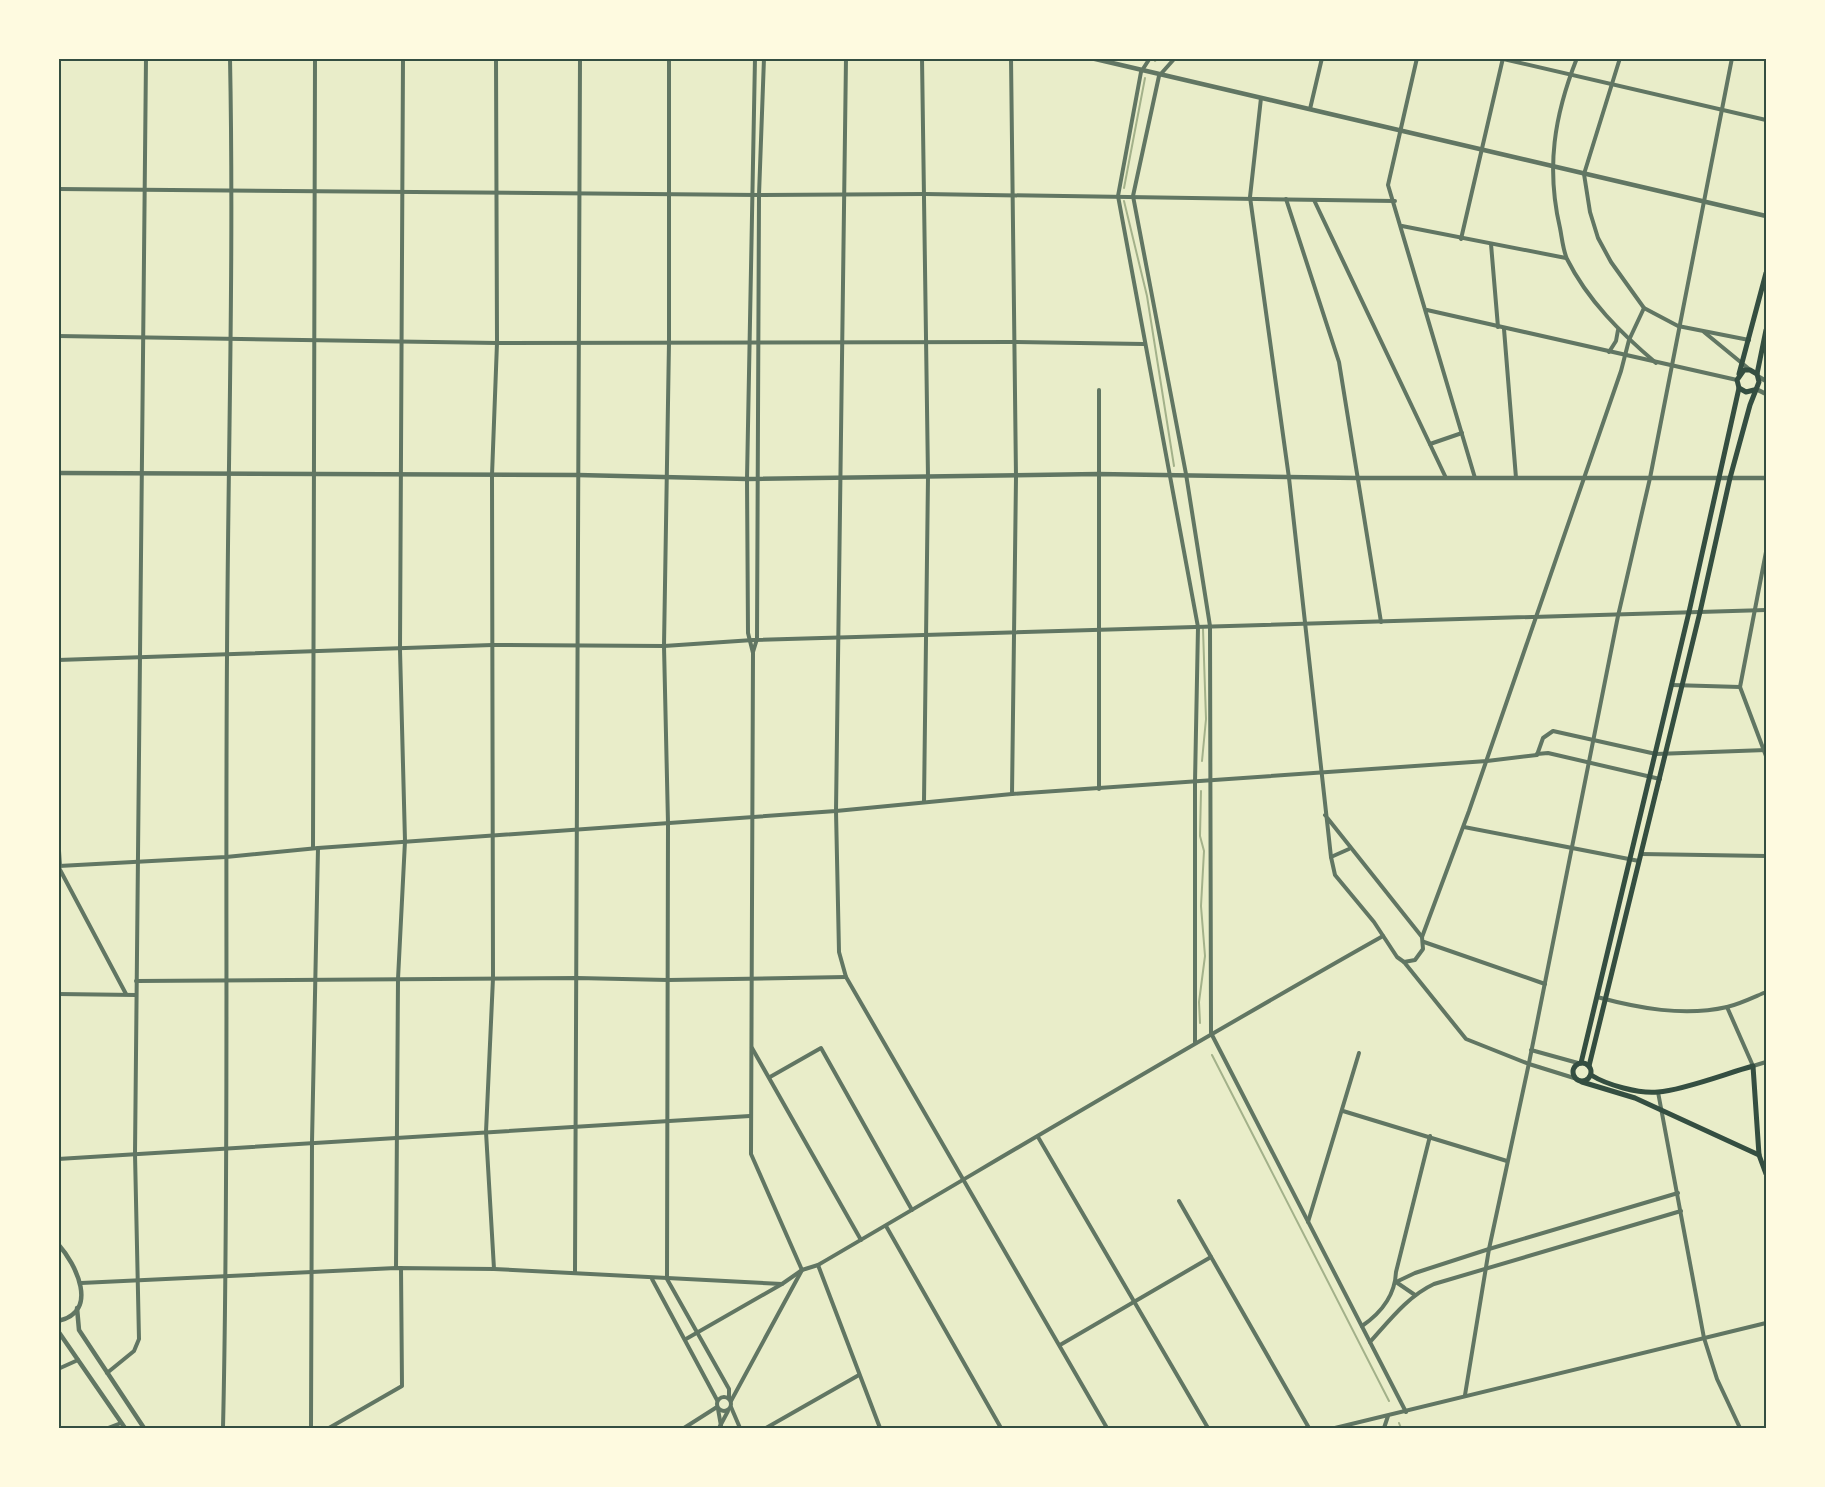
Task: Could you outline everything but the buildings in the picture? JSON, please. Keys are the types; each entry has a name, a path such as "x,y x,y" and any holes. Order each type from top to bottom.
{"main road":[{"path":"1767,273 1764,295 1738,377 1739,388 1631,859 1580,1063 1574,1067 1574,1078 1582,1082 1635,1098 1759,1155 1765,1162 1767,1174"},
{"path":"1591,1075 1589,1066 1666,754 1680,685 1700,612 1730,478 1755,389 1767,330"},
{"path":"1738,377 1750,370 1758,376"},
{"path":"1739,388 1746,392 1755,389"},
{"path":"1580,1063 1589,1066"},
{"path":"1591,1075 1628,1088 1658,1092 1753,1066 1759,1155"},
{"path":"1582,1082 1591,1075"}],"street":[{"path":"107,1373 134,1351 139,1339 135,1154 146,58"},
{"path":"223,1428 228,980 227,655 232,190 230,58"},
{"path":"311,1428 316,848 312,653 315,58"},
{"path":"329,1428 402,1386 397,1137 398,979 405,841 400,650 404,58"},
{"path":"494,1269 486,1132 493,978 492,475 497,343 496,58"},
{"path":"575,1273 580,58"},
{"path":"669,58 669,342 664,646 668,823 667,1279 729,1389 730,1409 721,1428"},
{"path":"753,653 749,640 747,479 754,58"},
{"path":"764,58 759,195 757,639 753,653 751,1154 802,1270"},
{"path":"846,58 836,811 838,952 846,977 1107,1428"},
{"path":"922,58 927,344 924,802"},
{"path":"1011,58 1016,477 1012,794"},
{"path":"1091,58 1141,72 1261,97 1481,151 1551,165 1767,216"},
{"path":"1150,58 1141,72 1118,196 1198,627 1195,782 1197,1042"},
{"path":"1175,58 1160,76 1133,196 1186,474 1210,626 1210,1034 1406,1412"},
{"path":"1310,109 1322,58"},
{"path":"1417,58 1388,185 1395,201 1475,478"},
{"path":"1577,58 1570,76 1554,140 1551,165 1553,197 1566,258 1594,302 1629,340 1656,363"},
{"path":"1620,58 1584,174 1590,212 1598,238 1611,262 1644,308 1678,326 1750,340"},
{"path":"1465,1395 1489,1249 1529,1064 1618,616 1650,478 1732,58"},
{"path":"1461,238 1502,59 1610,86 1767,120"},
{"path":"1261,97 1250,197 1288,478 1306,624 1320,774 1335,875 1397,957 1404,962 1466,1039 1529,1064 1574,1078"},
{"path":"754,111 762,112"},
{"path":"58,189 496,194 925,194 1250,197 1395,201"},
{"path":"1286,199 1339,362 1381,622"},
{"path":"1314,200 1446,478"},
{"path":"1402,226 1566,258"},
{"path":"1491,244 1498,327"},
{"path":"1404,962 1420,956 1423,940 1585,478 1626,356 1629,340 1644,308"},
{"path":"1427,310 1656,363 1738,377"},
{"path":"1504,329 1516,478"},
{"path":"1609,352 1616,341 1618,329"},
{"path":"1703,332 1750,370"},
{"path":"58,336 402,339 497,343 579,341 1144,344"},
{"path":"1758,376 1767,381"},
{"path":"1755,389 1767,394"},
{"path":"1099,390 1099,789"},
{"path":"1430,444 1462,433"},
{"path":"748,440 757,441"},
{"path":"58,473 578,474 747,479 1016,477 1098,474 1186,474 1288,478 1767,478"},
{"path":"1767,552 1740,687 1767,756"},
{"path":"58,660 400,650 492,645 664,646 757,639 1767,610"},
{"path":"1672,685 1740,687"},
{"path":"1537,754 1543,738 1553,731 1594,738 1656,754 1766,750"},
{"path":"59,866 226,857 405,841 836,811 1012,794 1320,774 1548,753 1660,779"},
{"path":"1325,815 1349,849 1423,940 1545,984"},
{"path":"1464,827 1631,859 1640,857 1767,856"},
{"path":"58,836 59,866 126,994"},
{"path":"1331,857 1349,849"},
{"path":"686,1339 782,1284 802,1270 818,1265 886,1226 1210,1034 1383,936"},
{"path":"136,981 493,978 668,980 846,977"},
{"path":"1597,997 1666,1011 1727,1007 1767,992"},
{"path":"58,994 136,994"},
{"path":"1727,1007 1753,1066 1767,1062"},
{"path":"751,1046 861,1240"},
{"path":"770,1077 821,1048 912,1210"},
{"path":"1531,1050 1580,1063"},
{"path":"1308,1222 1359,1053"},
{"path":"1658,1092 1704,1338 1717,1379 1740,1428"},
{"path":"1343,1111 1507,1161"},
{"path":"58,1159 750,1116"},
{"path":"1362,1326 1381,1311 1396,1282 1396,1272 1430,1136"},
{"path":"1038,1137 1208,1428"},
{"path":"1396,1282 1415,1273 1489,1249 1678,1193"},
{"path":"1179,1201 1309,1428"},
{"path":"1370,1342 1415,1296 1434,1284 1681,1211"},
{"path":"886,1226 1001,1428"},
{"path":"58,1244 74,1263 81,1283 77,1308 79,1330 144,1428"},
{"path":"1060,1345 1211,1257"},
{"path":"818,1265 880,1428"},
{"path":"81,1283 399,1268 494,1269 782,1284"},
{"path":"730,1400 802,1270"},
{"path":"652,1279 717,1401 721,1428"},
{"path":"1396,1282 1415,1296"},
{"path":"58,1321 71,1316 77,1308"},
{"path":"1335,1428 1767,1323"},
{"path":"58,1331 125,1428"},
{"path":"58,1369 78,1360"},
{"path":"766,1428 860,1375"},
{"path":"717,1401 722,1397 730,1400"},
{"path":"717,1408 722,1411 730,1409"},
{"path":"684,1428 717,1408"},
{"path":"730,1409 740,1428"},
{"path":"1384,1428 1388,1416"},
{"path":"108,1428 121,1423"}],"waterway":[{"path":"1155,61 1158,58"},
{"path":"1124,188 1145,78"},
{"path":"1124,201 1147,296 1174,466"},
{"path":"1202,761 1206,719 1203,629"},
{"path":"1200,1023 1199,1002 1205,956 1201,906 1204,851 1200,836 1201,791"},
{"path":"1212,1055 1389,1401"},
{"path":"1399,1423 1401,1428"}]}
